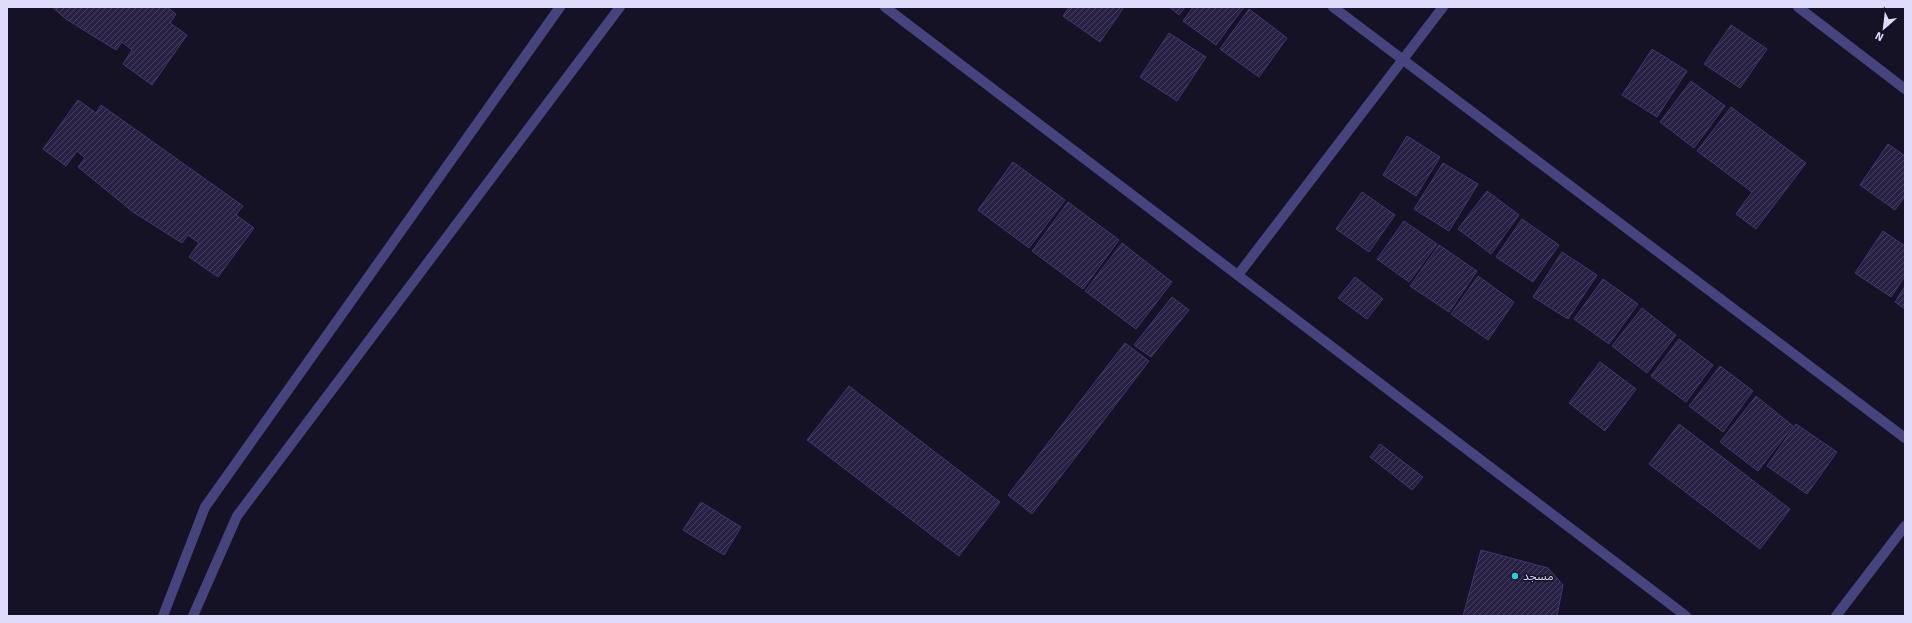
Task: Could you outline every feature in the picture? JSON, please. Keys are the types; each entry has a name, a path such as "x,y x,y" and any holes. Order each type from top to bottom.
{"street":[{"path":"163,616 205,507 560,7"},
{"path":"193,616 237,516 620,7"},
{"path":"885,7 1686,616"},
{"path":"1333,7 1905,438"},
{"path":"1238,275 1443,7"},
{"path":"1798,7 1905,89"},
{"path":"1836,616 1905,526"}],"building":[{"path":"52,7 167,7 176,14 170,23 187,35 152,85 123,64 132,50 122,42 116,50 66,19"},
{"path":"1069,7 1124,7 1100,42 1063,16"},
{"path":"1169,7 1185,7 1179,15"},
{"path":"1193,7 1244,7 1216,45 1183,21"},
{"path":"1249,9 1287,38 1259,77 1220,49"},
{"path":"1731,25 1767,49 1740,88 1704,64"},
{"path":"1169,33 1206,57 1177,101 1140,77"},
{"path":"1652,49 1687,71 1657,117 1622,95"},
{"path":"1691,81 1725,106 1694,148 1660,122"},
{"path":"78,100 96,113 101,105 243,206 236,215 254,228 218,277 189,257 199,243 188,235 182,243 133,212 78,167 85,158 77,151 66,166 43,149"},
{"path":"1731,107 1806,163 1756,229 1736,214 1752,192 1697,151"},
{"path":"1407,136 1440,157 1416,196 1383,175"},
{"path":"1888,144 1905,156 1905,196 1895,210 1860,185"},
{"path":"1013,162 1065,200 1029,248 978,210"},
{"path":"1443,163 1478,184 1449,231 1414,209"},
{"path":"1487,191 1519,215 1491,254 1458,229"},
{"path":"1362,192 1395,215 1369,252 1336,229"},
{"path":"1068,202 1119,240 1083,289 1032,251"},
{"path":"1522,219 1559,245 1533,282 1496,257"},
{"path":"1404,221 1437,244 1409,282 1377,259"},
{"path":"1883,231 1905,246 1905,276 1891,297 1855,273"},
{"path":"1122,243 1172,282 1136,329 1085,291"},
{"path":"1439,245 1477,271 1449,312 1410,286"},
{"path":"1562,252 1597,275 1568,319 1533,297"},
{"path":"1478,276 1514,302 1488,340 1451,314"},
{"path":"1355,277 1383,299 1367,319 1338,298"},
{"path":"1603,279 1638,304 1609,344 1574,319"},
{"path":"1905,286 1905,309 1895,302"},
{"path":"1172,297 1189,310 1151,357 1134,345"},
{"path":"1642,308 1676,335 1647,373 1612,346"},
{"path":"1679,339 1713,365 1686,402 1651,376"},
{"path":"1125,343 1149,361 1032,514 1008,495"},
{"path":"1600,362 1636,389 1605,431 1569,403"},
{"path":"1720,366 1753,391 1723,432 1689,406"},
{"path":"849,386 1000,502 959,556 807,440"},
{"path":"1756,396 1793,426 1758,471 1720,442"},
{"path":"1679,424 1790,509 1760,549 1649,464"},
{"path":"1796,424 1837,452 1807,494 1767,466"},
{"path":"1380,444 1423,477 1412,490 1370,457"},
{"path":"701,502 741,527 724,555 683,530"},
{"name":"مسجد","path":"1481,550 1548,568 1563,585 1557,616 1463,616"}],"place":[{"name":"مسجد","path":"1515,576"}]}
